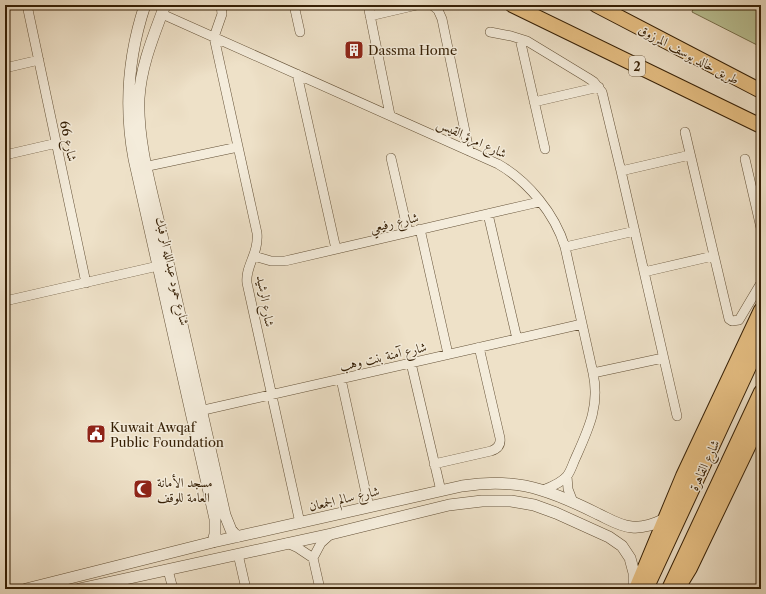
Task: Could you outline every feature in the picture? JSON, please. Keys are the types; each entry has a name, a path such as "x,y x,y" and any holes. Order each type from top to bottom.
{"main road":[{"name":"2","path":"512,5 761,126"},
{"name":"طريق خالد يوسف المرزوق","path":"596,5 761,92"},
{"path":"635,589 702,433 761,310"},
{"name":"شارع القاهرة","path":"646,589 761,341"},
{"name":"شارع القاهرة","path":"669,589 761,392"},
{"path":"677,589 690,568 761,420"}],"street":[{"name":"شارع 66","path":"27,5 86,282"},
{"name":"شارع حمود عبدالله الر فبك","path":"145,5 132,53 128,86 130,136 141,168 203,410 225,515 231,530 237,537"},
{"path":"214,37 222,14 221,5"},
{"path":"294,5 300,32"},
{"path":"368,5 390,115"},
{"path":"370,16 417,5"},
{"path":"432,5 438,10 442,19 469,151"},
{"name":"شارع حمود عبدالله الر فبك","path":"163,9 146,57 142,75 139,108 141,168 158,266 215,519 216,529 213,542"},
{"name":"شارع امرؤ القيس","path":"163,9 214,37 505,168 520,180 540,202 554,222 562,237 593,373 595,393 593,417 567,476"},
{"path":"490,32 520,39 533,45 588,78 598,87 604,98 677,416"},
{"name":"شارع الرشيد","path":"214,37 257,233 257,247 248,271 247,279 300,522"},
{"path":"520,39 545,149"},
{"path":"132,53 140,58 146,57"},
{"path":"5,68 39,60"},
{"path":"297,74 336,249"},
{"path":"534,102 598,87"},
{"path":"685,132 729,319 732,321 739,320 761,283"},
{"path":"5,155 56,143"},
{"path":"141,168 238,147"},
{"path":"621,171 690,155"},
{"path":"391,158 408,232"},
{"path":"745,159 761,228"},
{"name":"شارع رفيعي","path":"254,256 265,260 278,262 540,202"},
{"path":"488,214 517,339"},
{"path":"420,230 448,354"},
{"path":"564,247 635,231"},
{"path":"644,272 714,256"},
{"path":"5,301 158,266"},
{"name":"شارع آمنة بنت وهب","path":"191,413 582,324"},
{"path":"434,464 491,451 499,445 500,438 479,347"},
{"path":"593,373 663,358"},
{"path":"411,363 441,491"},
{"path":"341,379 369,507"},
{"path":"543,490 556,485 567,476"},
{"path":"567,476 568,490 573,502"},
{"path":"482,501 487,492 485,483"},
{"name":"شارع سالم الجمعان","path":"26,589 213,542 462,486 485,483 525,486 543,490 573,502 619,525 632,527 651,525 664,519"},
{"path":"503,501 502,492 506,484"},
{"path":"79,589 288,544 449,505 482,501 503,501 518,502 541,508 597,531 615,541 627,552 633,565 635,589"},
{"path":"354,511 361,516 362,522 359,527"},
{"path":"597,531 603,525 602,516"},
{"path":"320,589 313,558 321,543 331,534"},
{"path":"288,544 298,548 313,558"},
{"path":"238,554 246,589"},
{"path":"132,563 128,567 128,573 130,576 135,577"},
{"path":"168,570 172,589"}],"green space":[{"path":"695,5 761,5 761,47 692,12"}],"place":[{"name":"Dassma Home","path":"354,50"},
{"name":"Kuwait Awqaf Public Foundation","path":"96,434"},
{"name":"مسجد الأمانة العامة للوقف","path":"143,489"}]}
